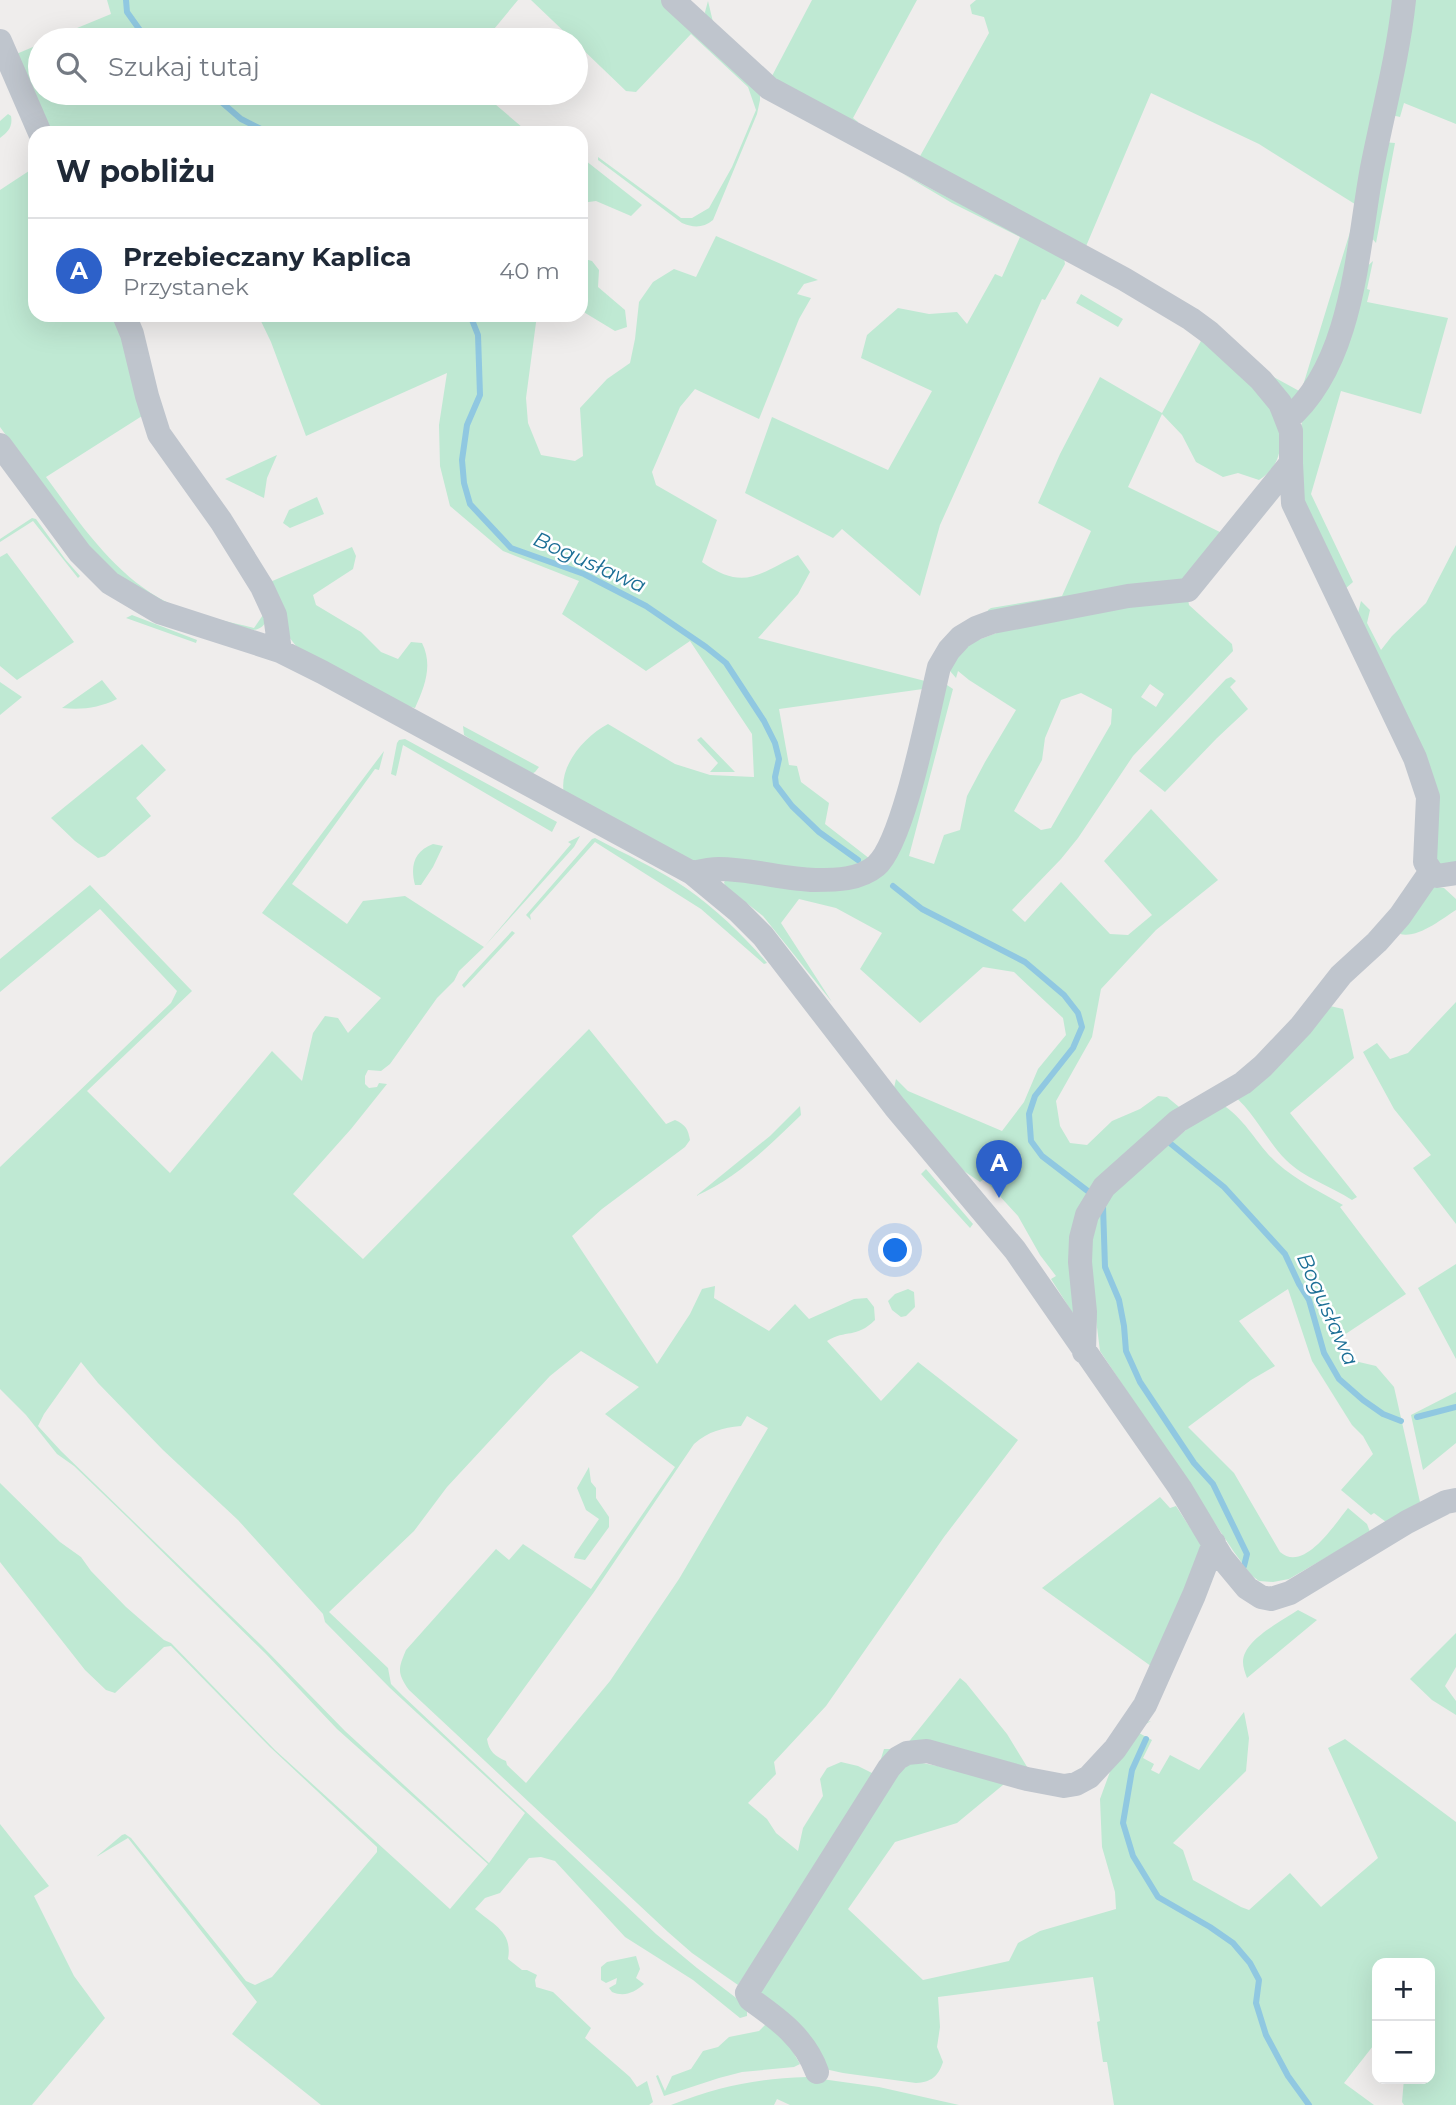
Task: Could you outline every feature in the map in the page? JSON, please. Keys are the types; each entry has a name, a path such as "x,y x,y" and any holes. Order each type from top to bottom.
{"street":[{"path":"674,0 769,88 1124,279 1210,333 1261,380 1280,403 1291,431 1293,503 1415,758 1428,797 1425,862 1437,876 1456,873"},
{"path":"1287,421 1321,381 1340,333 1359,258 1370,181 1404,0"},
{"path":"0,41 37,126"},
{"path":"127,322 159,433 221,521 262,587 275,615 279,651"},
{"path":"0,445 79,553 110,583 159,612 279,651 405,716 692,873 738,911 783,960 825,1019 895,1107 1015,1250 1181,1488 1222,1558 1247,1588 1261,1597 1271,1599 1290,1593 1407,1522 1446,1502 1456,1500"},
{"path":"692,873 717,869 822,880 850,878 866,873 886,856 892,842 910,786 939,667 961,637 976,628 1013,617 1128,596 1188,590 1291,463"},
{"path":"1084,1352 1081,1238 1087,1215 1104,1187 1178,1121 1242,1083 1263,1066 1301,1026 1341,975 1377,943 1400,916 1431,871"},
{"path":"817,2072 813,2060 794,2034 750,1999 747,1993 889,1768 907,1753 927,1751 1027,1779 1064,1786 1076,1784 1089,1777 1115,1749 1139,1716 1194,1595 1214,1543"}],"green space":[{"path":"107,0 518,0 495,28 77,28 111,14"},
{"path":"531,0 668,0 760,91 757,114 713,220 698,226 682,223 598,160 598,157 681,218 692,218 709,208 732,167 756,110 748,87 691,34 636,92 626,91 588,55 588,28 560,28"},
{"path":"812,0 917,0 853,118 858,122 855,124 781,89 707,24 705,12 708,1 713,22 772,76"},
{"path":"976,0 1397,0 1345,282 1322,362 1307,389 1291,401 1259,369 1301,392 1358,206 1259,144 1151,93 1084,251 951,183 876,138 870,129 919,158 989,33 984,17 972,14 970,5"},
{"path":"1409,0 1456,0 1456,124 1404,103 1400,117 1387,114"},
{"path":"28,49 28,88 14,55"},
{"path":"35,105 496,105 521,126 44,126"},
{"path":"8,114 11,116 11,126 0,138 0,121"},
{"path":"1382,142 1395,143 1376,243 1366,231"},
{"path":"588,163 642,205 631,216 596,201 588,202"},
{"path":"28,172 28,322 121,322 161,447 211,514 266,606 267,619 264,625 253,630 185,612 159,603 123,579 88,548 0,427 0,190","holes":["142,416 157,446 197,497 265,612 254,628 184,610 136,582 102,550 46,477"]},
{"path":"903,174 1064,258 1065,264 1045,300 1042,299 940,525 920,596 842,529 833,538 745,493 772,417 888,470 932,391 861,358 867,335 898,308 929,314 957,312 967,324 995,274 1002,277 1020,237 952,203"},
{"path":"716,236 818,280 804,284 797,294 811,298 799,319 759,419 695,389 680,407 652,472 656,485 717,520 702,562 717,571 740,578 750,577 798,555 810,572 798,594 758,638 925,681 923,689 779,709 789,765 797,766 801,782 829,803 825,824 870,859 845,872 690,861 564,794 565,773 575,753 591,736 608,724 675,764 710,775 754,777 752,734 690,641 646,671 562,614 579,581 503,551 450,506 440,466 439,425 447,373 306,436 261,322 536,322 526,398 528,423 541,455 575,461 583,456 580,408 607,379 630,363 639,302 653,282 674,269 696,277"},
{"path":"588,260 599,270 598,287 625,310 627,327 615,331 588,315"},
{"path":"1373,261 1367,302 1448,318 1421,414 1341,391 1311,494 1353,582 1345,589 1297,501 1299,438 1303,417 1361,272"},
{"path":"1081,294 1123,319 1118,327 1076,303"},
{"path":"1202,340 1278,406 1281,438 1274,465 1259,480 1238,473 1223,477 1196,462 1182,435 1162,414 1128,487 1222,533 1186,581 988,615 991,608 1062,596 1091,531 1038,503 1100,377 1162,413"},
{"path":"277,455 267,478 264,498 225,479"},
{"path":"317,497 324,514 290,528 283,523 289,510"},
{"path":"32,518 36,519 80,576 78,578 33,521 0,542 0,539"},
{"path":"1456,545 1456,867 1441,866 1435,858 1435,818 1356,621 1361,601 1370,610 1367,623 1381,650 1426,603"},
{"path":"352,547 356,556 353,569 313,595 316,605 361,632 381,652 398,659 411,642 422,643 427,667 425,684 415,708 406,706 296,646 289,637 270,582"},
{"path":"7,553 74,642 17,680 0,666 0,557"},
{"path":"1188,599 1189,605 1232,644 1233,651 1133,756 1078,838 1012,910 1025,922 1061,882 1110,934 1128,935 1152,915 1104,861 1151,809 1218,880 1156,930 1101,989 1092,1037 1056,1101 1060,1126 1070,1143 1087,1145 1112,1121 1140,1109 1158,1096 1167,1097 1184,1111 1102,1181 1076,1313 1072,1312 1051,1279 1056,1276 1040,1255 1018,1216 984,1179 980,1182 961,1169 894,1088 896,1079 908,1091 1002,1131 1024,1102 1038,1069 1066,1035 1063,1018 1014,972 983,967 920,1023 860,969 882,933 836,908 799,899 781,923 832,1002 763,916 725,886 724,882 727,879 865,885 944,683 953,689 909,856 934,864 944,835 960,830 967,796 1016,710 958,671 956,678 950,671 960,647 1028,621","holes":["1150,684 1164,694 1156,707 1141,697","1081,693 1112,709 1111,724 1051,828 1041,830 1014,811 1042,760 1045,738 1061,700"]},
{"path":"132,615 197,640 196,643 126,618"},
{"path":"1231,677 1236,681 1230,687 1248,709 1165,792 1139,771 1226,679"},
{"path":"102,680 117,699 90,708 62,708"},
{"path":"0,682 22,697 0,715"},
{"path":"463,726 539,767 530,775 464,735"},
{"path":"701,737 735,772 710,772 718,763 697,740"},
{"path":"405,739 557,822 552,832 403,745 396,776 391,774 397,743"},
{"path":"142,744 166,770 136,798 151,816 105,856 98,858 51,818"},
{"path":"384,751 379,770 375,769 292,884 347,924 363,901 405,896 484,947 459,971 454,981 437,998 390,1064 381,1071 368,1070 365,1084 369,1088 377,1087 379,1083 387,1084 293,1194 363,1259 589,1029 666,1124 675,1120 679,1122 686,1128 690,1140 685,1147 602,1209 572,1236 657,1364 690,1314 702,1289 715,1286 714,1298 769,1331 795,1304 809,1319 854,1299 867,1298 874,1307 875,1320 862,1330 827,1341 881,1401 918,1362 1018,1440 944,1537 826,1706 774,1762 776,1774 748,1803 767,1819 776,1833 798,1851 803,1828 823,1796 820,1779 827,1768 841,1762 858,1766 878,1776 738,1985 692,1953 668,1932 409,1690 401,1675 400,1667 406,1650 496,1549 509,1560 523,1544 591,1589 675,1467 605,1414 639,1387 581,1351 550,1376 447,1487 414,1531 329,1612 388,1668 391,1684 403,1696 656,1934 782,2033 800,2064 794,2067 742,2072 664,2096 656,2076 658,2075 665,2091 672,2076 691,2069 703,2051 718,2047 729,2037 759,2031 766,2024 747,2011 747,2016 740,2018 693,1980 625,1937 555,1861 541,1857 529,1858 500,1893 485,1898 475,1909 505,1936 508,1942 508,1959 522,1970 537,1975 536,1987 553,1992 591,2028 585,2038 630,2077 637,2087 647,2081 653,2102 649,2105 321,2105 232,2034 257,2002 128,1838 96,1857 122,1835 131,1838 246,1981 255,1985 272,1977 377,1852 377,1847 270,1747 171,1646 164,1647 115,1693 106,1690 85,1670 0,1562 0,1483 60,1542 81,1557 126,1607 171,1643 275,1750 450,1909 488,1864 337,1729 266,1654 127,1517 74,1466 57,1454 26,1415 0,1389 0,1167 171,1003 177,991 100,909 0,992 0,959 90,885 192,991 87,1091 170,1173 272,1051 302,1081 313,1033 325,1016 338,1018 348,1033 381,998 262,913","holes":["81,1362 163,1450 238,1520 323,1614 325,1622 390,1688 525,1813 489,1863 345,1731 38,1426","747,1416 768,1428 679,1579 610,1681 526,1783 506,1761 493,1753 487,1739 594,1592 694,1444 716,1431 741,1426"]},
{"path":"580,836 574,847 484,947 571,844 568,842"},
{"path":"595,838 686,888 729,923 767,963 764,964 701,909 595,842 530,915 531,920 526,915"},
{"path":"433,844 443,846 421,885 415,885 415,860 421,851"},
{"path":"1444,888 1456,899 1456,910 1414,934 1400,934 1428,889"},
{"path":"512,931 515,933 464,988 462,985"},
{"path":"1456,1002 1456,1224 1413,1168 1431,1155 1394,1109 1363,1052 1377,1043 1390,1059 1408,1053"},
{"path":"1330,1006 1343,1009 1354,1058 1290,1113 1357,1197 1352,1200 1309,1177 1286,1160 1248,1110 1233,1095"},
{"path":"1220,1103 1244,1124 1269,1155 1285,1169 1343,1205 1340,1207 1406,1294 1338,1339 1346,1359 1376,1366 1394,1387 1420,1502 1386,1522 1374,1513 1371,1515 1341,1490 1373,1454 1312,1361 1288,1289 1239,1321 1275,1366 1251,1380 1188,1427 1234,1473 1280,1552 1289,1557 1308,1552 1318,1544 1348,1508 1367,1524 1370,1532 1289,1579 1273,1582 1259,1581 1251,1575 1100,1351 1088,1256 1104,1195"},
{"path":"800,1106 801,1115 765,1150 739,1171 696,1196 770,1136"},
{"path":"926,1169 973,1224 970,1228 921,1174"},
{"path":"1456,1264 1456,1359 1418,1288"},
{"path":"908,1289 914,1292 915,1307 901,1317 892,1310 888,1301 895,1294"},
{"path":"1456,1392 1456,1443 1423,1470 1411,1415"},
{"path":"589,1467 591,1482 596,1488 596,1498 609,1517 609,1527 585,1560 574,1558 575,1554 599,1519 586,1510 577,1488"},
{"path":"1160,1497 1170,1508 1176,1506 1204,1549 1155,1669 1042,1588"},
{"path":"1298,1610 1317,1620 1247,1678 1243,1662 1249,1646 1264,1632"},
{"path":"1456,1633 1456,1667 1445,1686 1456,1701 1456,1715 1432,1700 1410,1679"},
{"path":"960,1678 1007,1734 1029,1770 930,1747 880,1762 884,1749 895,1749 907,1744"},
{"path":"1244,1712 1249,1738 1246,1771 1173,1843 1183,1850 1193,1880 1249,1910 1290,1873 1321,1907 1378,1858 1328,1748 1345,1739 1456,1822 1456,2105 1404,2105 1402,2102 1404,2084 1435,2084 1435,1958 1372,1958 1372,2047 1344,2083 1374,2105 1114,2105 1107,2062 1103,2062 1093,1977 938,1997 940,2027 937,2047 943,2062 933,2078 916,2083 825,2069 753,1995 907,1760 1009,1780 957,1823 895,1842 848,1909 923,1980 1009,1961 1018,1943 1040,1931 1116,1909 1115,1892 1102,1847 1100,1799 1115,1758 1141,1723 1151,1721 1144,1725 1139,1733 1152,1740 1143,1758 1154,1764 1151,1770 1159,1774 1170,1755 1199,1770"},
{"path":"0,1824 49,1886 34,1896 74,1976 105,2018 32,2105 0,2105"},
{"path":"636,1956 640,1969 636,1978 644,1984 629,1993 612,1992 609,1988 616,1984 617,1978 606,1983 601,1980 601,1967 607,1962"},
{"path":"807,2077 879,2087 959,2105 790,2105 777,2099 774,2105 671,2105 738,2085"}],"waterway":[{"name":"Bogusława","path":"126,0 127,12 138,28"},
{"name":"Bogusława","path":"225,105 241,119 255,126"},
{"name":"Bogusława","path":"473,322 478,335 480,395 467,425 462,460 464,483 470,504 511,548 584,574 646,606 726,663 764,721 775,743 779,759 776,785 792,806 819,832 858,860"},
{"name":"Bogusława","path":"893,886 922,909 1025,962 1064,995 1078,1013 1082,1027 1073,1048 1035,1096 1029,1114 1031,1141 1042,1156 1089,1192"},
{"name":"Bogusława","path":"1171,1144 1224,1187 1285,1254 1309,1300 1324,1353 1339,1379 1383,1414 1401,1421"},
{"path":"1103,1206 1105,1267 1119,1300 1126,1351 1140,1382 1194,1463 1213,1484 1247,1554 1244,1566"},
{"name":"Bogusława","path":"1417,1417 1456,1407"},
{"path":"1146,1739 1132,1770 1123,1823 1133,1856 1158,1897 1233,1943 1250,1963 1259,1980 1256,2003 1266,2035 1288,2076 1309,2105"}],"place":[{"name":"Przebieczany Kaplica","path":"999,1198"}]}
